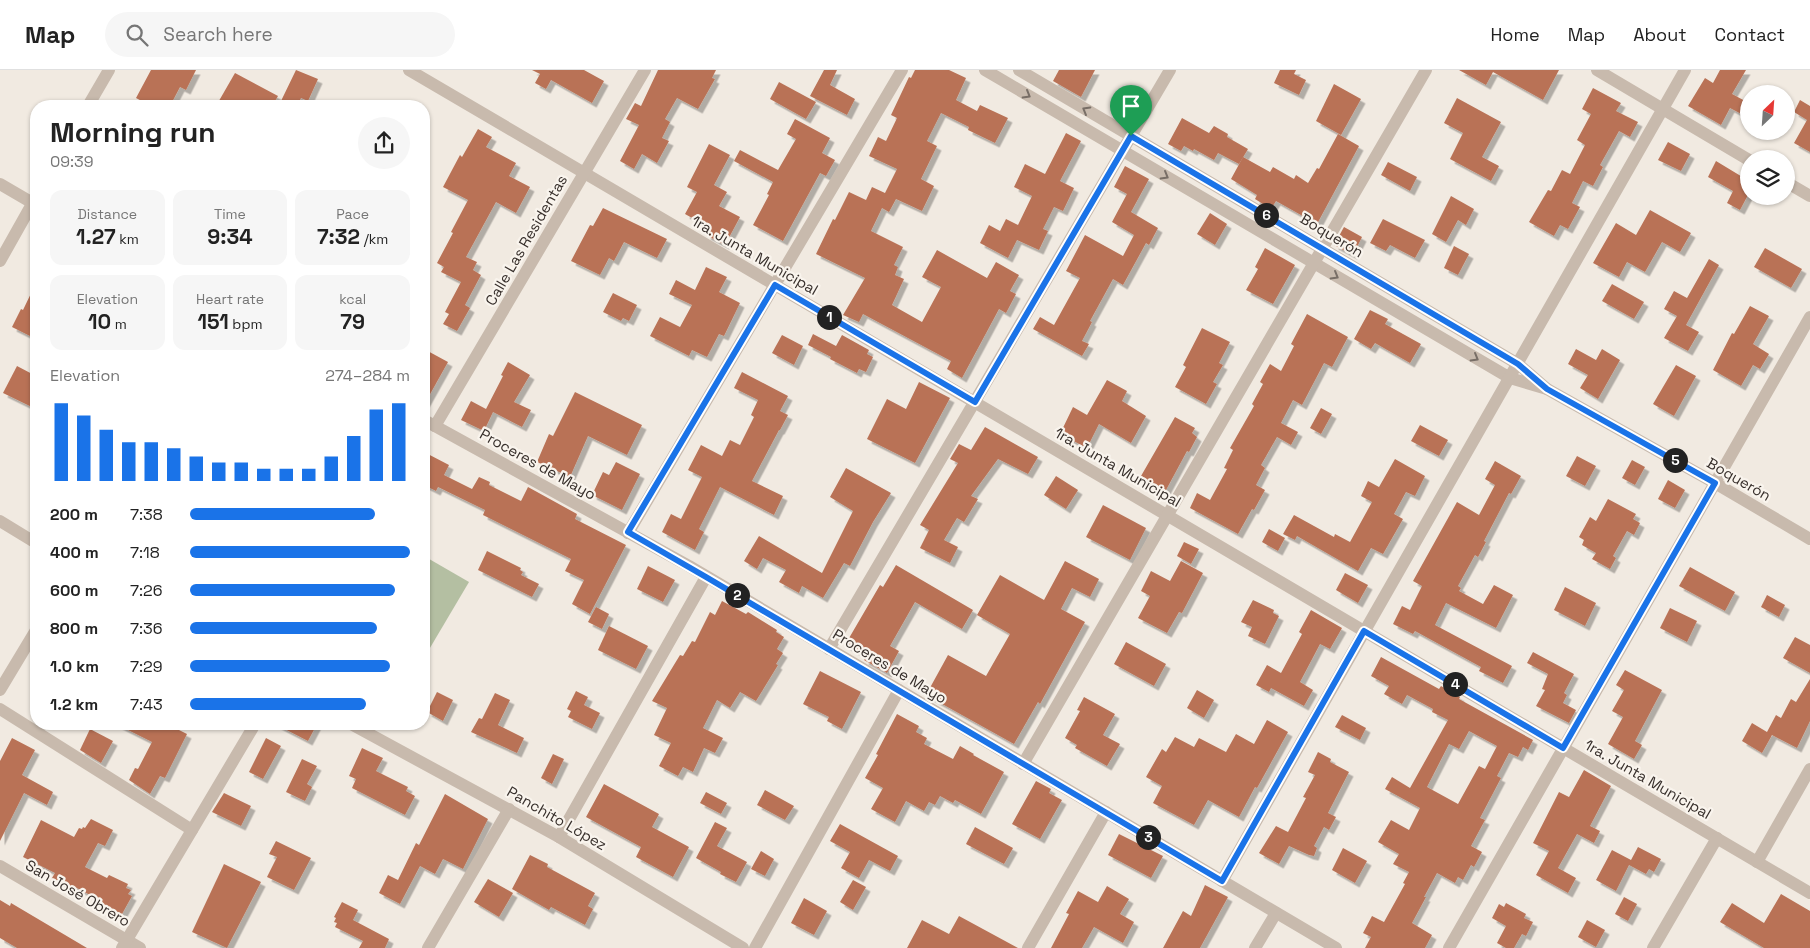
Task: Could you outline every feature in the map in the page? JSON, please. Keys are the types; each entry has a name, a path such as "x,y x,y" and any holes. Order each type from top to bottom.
{"street":[{"path":"92,100 109,70"},
{"name":"1ra. Junta Municipal","path":"409,70 1810,893"},
{"name":"Calle Las Residentas","path":"435,426 645,70"},
{"path":"628,532 902,70"},
{"name":"Boquerón","path":"985,70 1510,378 1547,389"},
{"name":"Boquerón","path":"1019,70 1518,364 1547,389 1715,483 1810,539"},
{"path":"829,649 1170,70"},
{"path":"1024,764 1426,70"},
{"path":"1596,70 1740,155"},
{"path":"1222,881 1685,70"},
{"path":"0,184 30,199"},
{"path":"1795,187 1810,196"},
{"path":"0,261 30,210"},
{"path":"1449,948 1810,317"},
{"name":"Proceres de Mayo","path":"430,423 706,577 1336,948"},
{"path":"0,521 30,538"},
{"path":"559,838 706,577"},
{"path":"0,690 30,640"},
{"path":"755,948 899,690"},
{"path":"0,709 30,728"},
{"path":"33,730 192,830"},
{"path":"124,944 251,730"},
{"name":"Panchito López","path":"362,730 509,809 743,948"},
{"path":"1757,862 1810,769"},
{"path":"428,948 509,809"},
{"path":"1028,948 1106,812"},
{"path":"1653,948 1717,838"},
{"name":"San José Obrero","path":"0,866 124,944 140,948"},
{"path":"1255,948 1276,913"}],"green space":[{"path":"430,559 469,582 430,648"}],"building":[{"path":"151,70 196,70 186,90 180,87 173,100 140,100 136,98"},
{"path":"296,70 318,79 308,100 301,98 300,100 281,100"},
{"path":"532,70 584,70 604,81 592,103 551,80 546,89 535,83 540,74"},
{"path":"658,70 716,70 712,78 715,79 698,109 677,98 665,119 670,122 662,138 669,141 657,163 642,154 634,169 620,161 639,125 626,119 635,103 641,106"},
{"path":"824,70 837,70 830,85 855,99 847,115 810,96"},
{"path":"915,70 949,70 966,78 956,100 977,111 980,105 1008,118 995,143 968,130 969,127 941,113 927,141 937,146 921,179 934,186 922,211 896,199 889,212 882,208 871,231 903,247 894,265 898,267 895,275 904,279 892,305 922,322 941,287 922,277 937,250 987,278 996,262 1019,275 1010,291 1016,294 1006,313 999,309 962,378 947,369 951,361 863,314 859,322 843,315 865,278 816,254 849,192 866,200 872,187 885,193 897,169 869,156 878,137 886,141 897,118 891,115 909,77 911,78"},
{"path":"1059,70 1095,70 1081,97 1053,81"},
{"path":"1280,70 1296,70 1294,74 1306,80 1299,95 1274,83"},
{"path":"1459,70 1559,70 1543,100 1493,72 1486,85"},
{"path":"1720,70 1746,70 1732,94 1740,98 1740,113 1730,108 1721,125 1688,106 1705,78 1713,83"},
{"path":"235,73 278,96 276,100 219,100"},
{"path":"779,82 816,102 806,119 770,99"},
{"path":"1334,84 1361,99 1341,135 1316,121"},
{"path":"1593,88 1621,103 1616,111 1638,122 1630,137 1619,131 1600,165 1603,167 1593,186 1583,181 1572,203 1580,207 1568,229 1560,225 1554,236 1529,222 1548,190 1551,191 1562,170 1570,174 1585,145 1577,140 1591,114 1582,109"},
{"path":"1457,98 1501,122 1482,157 1499,166 1491,181 1450,159 1463,133 1444,123"},
{"path":"1800,100 1810,106 1810,152 1794,143 1807,120 1795,113"},
{"path":"1182,118 1209,133 1214,126 1228,134 1227,137 1248,149 1239,164 1218,153 1214,160 1194,149 1193,151 1184,146 1181,151 1168,144"},
{"path":"795,119 830,138 822,153 835,160 826,176 820,173 783,241 753,225 769,195 767,194 773,182 734,161 740,150 778,170 796,139 787,134"},
{"path":"478,129 492,137 486,147 516,163 509,176 530,187 516,213 496,202 466,257 477,262 473,270 481,275 465,305 470,308 457,331 443,324 449,314 445,312 461,282 441,272 444,267 437,263 468,200 443,187 460,155 462,157"},
{"path":"1066,133 1081,141 1060,181 1074,188 1063,211 1054,207 1043,229 1048,231 1039,250 1017,240 1008,258 980,243 989,225 1000,231 1006,219 1018,225 1032,196 1014,187 1025,164 1045,174"},
{"path":"1338,134 1359,146 1317,224 1276,201 1271,209 1255,199 1257,195 1231,179 1243,157 1270,172 1273,167 1294,179 1296,175 1308,183 1317,168 1319,169"},
{"path":"1668,142 1690,154 1681,171 1658,160"},
{"path":"709,144 730,155 714,185 727,192 719,206 740,217 725,245 706,235 710,228 685,214 697,192 687,187"},
{"path":"1716,161 1740,176 1740,205 1743,205 1740,210 1727,203 1733,191 1708,177"},
{"path":"1388,162 1417,177 1410,191 1381,175"},
{"path":"1125,166 1149,179 1131,212 1158,228 1149,245 1146,243 1123,285 1113,279 1090,321 1092,322 1082,341 1089,344 1082,356 1033,329 1040,317 1054,325 1080,278 1066,271 1085,235 1123,256 1134,235 1112,222 1127,194 1114,187"},
{"path":"1451,196 1474,209 1466,225 1458,220 1446,242 1432,234"},
{"path":"603,208 667,239 657,258 624,242 614,261 609,258 600,275 571,261 590,225 593,226"},
{"path":"1650,210 1691,233 1680,252 1662,242 1645,272 1627,262 1619,277 1593,263 1616,223 1636,235"},
{"path":"1210,213 1227,224 1215,245 1197,234"},
{"path":"1383,219 1425,240 1415,258 1390,245 1386,251 1370,243"},
{"path":"1344,227 1362,237 1353,255 1334,245"},
{"path":"1454,246 1469,254 1458,275 1444,268"},
{"path":"1265,248 1295,265 1273,304 1246,290 1258,269 1255,267"},
{"path":"1765,248 1802,269 1791,288 1754,267"},
{"path":"1709,259 1719,265 1686,325 1699,332 1688,351 1664,338 1677,316 1664,309 1674,291 1687,298"},
{"path":"706,267 727,277 719,292 740,303 724,336 719,334 707,357 692,350 689,356 650,336 660,317 680,327 692,305 669,294 676,280 695,290"},
{"path":"1612,284 1644,302 1634,319 1602,301"},
{"path":"613,293 637,305 629,321 623,318 621,321 603,312"},
{"path":"30,295 30,336 12,327 21,309 23,310"},
{"path":"1750,306 1769,316 1753,344 1769,354 1760,369 1753,365 1741,386 1713,370 1732,333 1734,334"},
{"path":"1370,310 1388,319 1385,324 1421,344 1410,363 1375,343 1371,349 1354,339"},
{"path":"1307,314 1348,337 1332,367 1324,363 1302,405 1293,400 1281,423 1298,432 1291,445 1277,437 1261,465 1265,468 1256,485 1265,490 1238,534 1190,508 1197,493 1210,500 1227,469 1224,468 1233,450 1230,448 1254,406 1252,404 1263,384 1260,382 1270,364 1281,371 1294,346 1291,344"},
{"path":"1202,328 1230,342 1219,363 1223,365 1213,382 1217,384 1206,404 1175,387 1186,367 1183,365"},
{"path":"813,334 836,346 842,335 869,350 867,354 873,357 866,372 859,369 857,373 808,345"},
{"path":"782,335 803,346 794,365 772,353"},
{"path":"1576,349 1596,360 1602,349 1620,360 1598,399 1580,388 1588,375 1568,364"},
{"path":"430,352 448,362 430,394"},
{"path":"508,362 530,375 514,402 531,410 522,427 493,412 484,431 461,420 471,401 486,409"},
{"path":"1676,365 1696,376 1674,416 1653,404"},
{"path":"17,366 30,373 30,406 3,393"},
{"path":"742,372 788,396 780,411 788,415 752,481 783,496 774,515 720,487 699,529 704,532 695,550 662,532 671,514 681,519 702,477 688,470 701,445 722,456 730,440 740,445 754,417 751,415 758,400 734,388"},
{"path":"1107,380 1127,391 1122,401 1146,416 1131,443 1099,424 1087,448 1060,434 1073,407 1087,415"},
{"path":"919,382 950,398 915,463 867,439 887,399 906,409"},
{"path":"575,392 642,425 627,455 588,436 570,477 537,462 549,434 553,436"},
{"path":"1321,408 1332,414 1321,434 1310,428"},
{"path":"1175,417 1195,428 1192,433 1197,437 1189,452 1187,451 1166,490 1141,476"},
{"path":"1420,425 1448,440 1439,456 1411,441"},
{"path":"985,427 1038,457 1028,474 998,459 971,496 978,499 964,522 957,518 944,540 958,547 950,563 920,548 929,530 920,525 958,463 950,459 959,444 971,450"},
{"path":"430,455 449,465 444,475 472,489 479,477 490,482 489,485 521,501 528,487 577,514 575,519 626,545 590,614 572,604 584,580 565,571 571,559 483,515 485,510 438,487 436,491 430,488"},
{"path":"1577,456 1596,466 1585,486 1566,476"},
{"path":"1395,459 1425,476 1415,496 1406,492 1394,514 1403,519 1383,554 1371,548 1358,571 1297,536 1295,540 1283,534 1294,515 1334,537 1335,534 1350,542 1372,502 1361,496 1368,481 1379,487"},
{"path":"1632,460 1645,467 1635,485 1622,478"},
{"path":"1495,461 1521,476 1511,494 1509,493 1484,541 1486,542 1478,557 1475,555 1458,586 1461,588 1459,591 1483,604 1494,585 1513,595 1496,628 1446,603 1435,625 1512,666 1503,683 1479,671 1481,667 1415,631 1413,634 1393,624 1402,606 1410,610 1422,586 1413,581 1457,502 1479,515 1495,485 1485,479"},
{"path":"616,462 640,474 622,510 592,495 603,472 609,475"},
{"path":"846,468 891,493 850,566 844,563 823,598 802,586 799,593 779,582 786,570 763,558 757,569 744,561 759,536 822,573 853,511 830,497"},
{"path":"1056,476 1078,490 1066,509 1044,495"},
{"path":"1668,480 1685,490 1675,508 1658,499"},
{"path":"1608,499 1636,514 1633,519 1640,523 1634,535 1627,531 1613,556 1616,558 1610,569 1592,559 1596,553 1582,545 1584,540 1579,537 1590,517 1596,521"},
{"path":"1103,505 1146,528 1130,560 1086,537"},
{"path":"1269,529 1285,538 1278,551 1262,542"},
{"path":"1184,542 1199,549 1191,564 1177,556"},
{"path":"487,551 521,568 520,570 523,572 521,575 539,584 532,597 478,570"},
{"path":"1065,561 1099,579 1090,597 1072,588 1061,609 1085,622 1040,704 1038,702 1014,744 926,695 948,655 986,676 1010,634 977,615 1000,575 1044,600"},
{"path":"1181,561 1203,573 1182,613 1179,612 1167,633 1138,618 1150,596 1141,591 1151,571 1170,581"},
{"path":"896,565 973,610 962,629 915,602 890,646 899,651 887,673 864,660 866,657 845,645 880,585 883,587"},
{"path":"648,566 675,580 663,602 637,589"},
{"path":"1690,567 1735,592 1725,611 1679,586"},
{"path":"1345,573 1368,585 1358,603 1336,590"},
{"path":"1565,587 1596,603 1585,626 1554,610"},
{"path":"1767,595 1785,605 1779,617 1761,607"},
{"path":"1253,600 1274,610 1273,613 1279,616 1265,644 1248,636 1252,627 1241,622"},
{"path":"722,601 746,614 748,612 777,630 776,632 784,637 777,649 783,653 776,664 778,665 756,701 740,692 730,708 717,700 703,728 723,738 715,753 704,748 693,772 683,767 678,776 659,766 671,743 654,735 667,708 652,701 680,655 683,656 692,641 695,642 710,612 715,615"},
{"path":"596,607 609,614 602,629 588,622"},
{"path":"1670,608 1697,621 1687,642 1660,628"},
{"path":"1311,610 1342,628 1330,649 1320,644 1300,682 1313,690 1304,706 1271,688 1269,692 1256,685 1267,665 1281,673 1302,634 1299,632"},
{"path":"609,626 648,646 636,669 598,650"},
{"path":"1795,637 1810,645 1810,673 1783,658"},
{"path":"1126,642 1166,664 1154,686 1114,664"},
{"path":"1533,652 1574,674 1564,693 1567,695 1563,703 1576,710 1569,723 1536,706 1545,690 1542,689 1548,674 1527,663"},
{"path":"1381,657 1439,689 1441,686 1460,697 1459,699 1533,740 1528,750 1523,747 1518,757 1509,753 1497,776 1501,778 1480,818 1485,820 1471,846 1482,852 1474,867 1471,865 1463,880 1458,877 1455,883 1437,873 1424,897 1426,897 1412,923 1432,935 1425,948 1365,948 1371,937 1363,933 1372,916 1384,922 1405,884 1403,883 1409,872 1393,864 1399,854 1378,842 1391,820 1409,830 1420,808 1385,789 1392,777 1410,788 1448,720 1432,712 1433,709 1407,695 1402,704 1384,694 1389,686 1371,676","holes":["1469,731 1497,746 1485,769 1479,766 1458,804 1427,787 1449,744 1459,749"]},
{"path":"1625,670 1662,690 1635,741 1642,745 1634,759 1608,744 1623,717 1612,711 1624,690 1616,685"},
{"path":"820,671 861,692 842,729 827,721 829,717 803,704"},
{"path":"1810,679 1810,721 1797,748 1772,735 1762,753 1742,741 1752,723 1767,732 1776,715 1781,718 1791,699 1796,702"},
{"path":"1197,690 1214,700 1204,718 1187,708"},
{"path":"576,691 588,697 584,705 600,713 592,729 568,717 571,711 567,709"},
{"path":"437,692 453,700 443,721 430,714 430,706"},
{"path":"495,693 510,700 498,725 524,738 517,753 471,732 479,718 482,719"},
{"path":"1084,697 1115,714 1103,735 1120,744 1107,766 1075,748 1077,745 1065,738 1080,711 1077,710"},
{"path":"897,714 919,726 916,732 927,738 924,744 953,759 960,746 1004,772 981,814 955,800 953,803 940,796 935,805 929,802 924,811 906,801 895,822 871,809 883,788 865,778"},
{"path":"1342,715 1366,728 1360,740 1335,727"},
{"path":"1267,720 1288,732 1239,817 1208,800 1194,825 1153,803 1162,786 1146,777 1162,749 1166,752 1175,737 1194,747 1199,738 1226,752 1236,734 1254,744"},
{"path":"90,730 113,741 101,763 80,750"},
{"path":"128,730 179,730 187,734 165,778 160,776 150,794 129,780 135,768 138,769 152,742"},
{"path":"287,730 314,730 308,741"},
{"path":"12,738 35,750 22,775 53,792 47,805 24,793 0,841 0,761"},
{"path":"266,738 281,746 263,779 249,772"},
{"path":"362,748 383,758 376,771 408,787 406,791 415,796 405,815 352,788 356,779 349,776"},
{"path":"1318,752 1331,759 1330,762 1349,772 1328,813 1336,817 1329,830 1324,827 1314,846 1317,848 1314,856 1289,846 1279,864 1259,853 1276,826 1288,832 1306,798 1303,797 1315,775 1308,772"},
{"path":"553,754 564,759 552,784 541,778"},
{"path":"302,759 317,766 307,784 312,787 305,801 286,792"},
{"path":"1584,770 1611,786 1590,826 1600,831 1594,843 1577,834 1558,868 1576,878 1568,893 1536,875 1549,851 1533,843 1559,792 1569,797"},
{"path":"1036,781 1051,789 1049,793 1062,800 1040,839 1012,824"},
{"path":"604,784 659,814 652,827 689,847 673,877 636,857 641,847 586,817"},
{"path":"765,790 794,806 785,820 757,805"},
{"path":"706,792 727,803 721,814 700,803"},
{"path":"224,793 251,806 241,826 212,812"},
{"path":"445,794 488,819 463,869 443,859 435,874 420,866 400,904 379,893 388,875 398,880 416,843 419,845"},
{"path":"91,819 113,830 105,846 98,843 85,867 107,878 109,875 128,884 126,888 131,890 128,894 132,896 122,914 77,888 75,891 52,878 55,873 23,857 41,820 74,837 79,828 85,828"},
{"path":"715,822 727,828 717,846 747,862 736,882 696,858"},
{"path":"840,824 898,856 890,871 869,860 859,878 841,868 850,852 830,841"},
{"path":"975,827 1013,848 1004,864 966,844"},
{"path":"1119,834 1163,856 1151,878 1108,855"},
{"path":"276,841 311,858 294,890 267,877 277,857 269,854"},
{"path":"1638,847 1661,859 1654,872 1649,869 1646,874 1629,865 1616,891 1596,880 1612,850 1631,860"},
{"path":"1343,848 1367,861 1355,883 1332,870"},
{"path":"761,851 774,859 765,876 751,869"},
{"path":"530,855 548,864 547,867 595,893 588,906 593,909 585,925 551,907 549,910 512,889"},
{"path":"224,864 261,882 227,948 192,932"},
{"path":"488,879 513,893 499,917 474,902"},
{"path":"853,880 866,887 853,910 840,902"},
{"path":"1205,885 1228,897 1200,948 1163,948 1183,911 1191,916"},
{"path":"1107,886 1129,899 1120,914 1134,922 1123,943 1094,927 1082,948 1051,948 1069,914 1066,913 1078,891 1098,902"},
{"path":"1781,894 1810,911 1810,948 1764,948 1720,922 1732,903 1764,923"},
{"path":"1624,897 1637,904 1628,921 1615,914"},
{"path":"804,898 827,911 814,935 791,923"},
{"path":"0,900 10,906 11,903 87,948 17,948 0,938"},
{"path":"342,902 358,910 353,920 389,939 385,948 359,948 363,941 335,927 337,923 334,922 336,918 334,917"},
{"path":"1506,903 1526,914 1524,918 1533,922 1526,936 1522,934 1514,948 1506,948 1497,943 1506,926 1492,918 1499,904 1504,907"},
{"path":"959,916 1018,948 907,948 922,920 949,934"},
{"path":"1587,920 1605,930 1596,947 1578,937"}],"route":[{"path":"1131,136 1518,364 1547,389 1715,483 1563,748 1364,631 1222,881 689,566 628,532 775,285 975,402 1131,136"}]}
